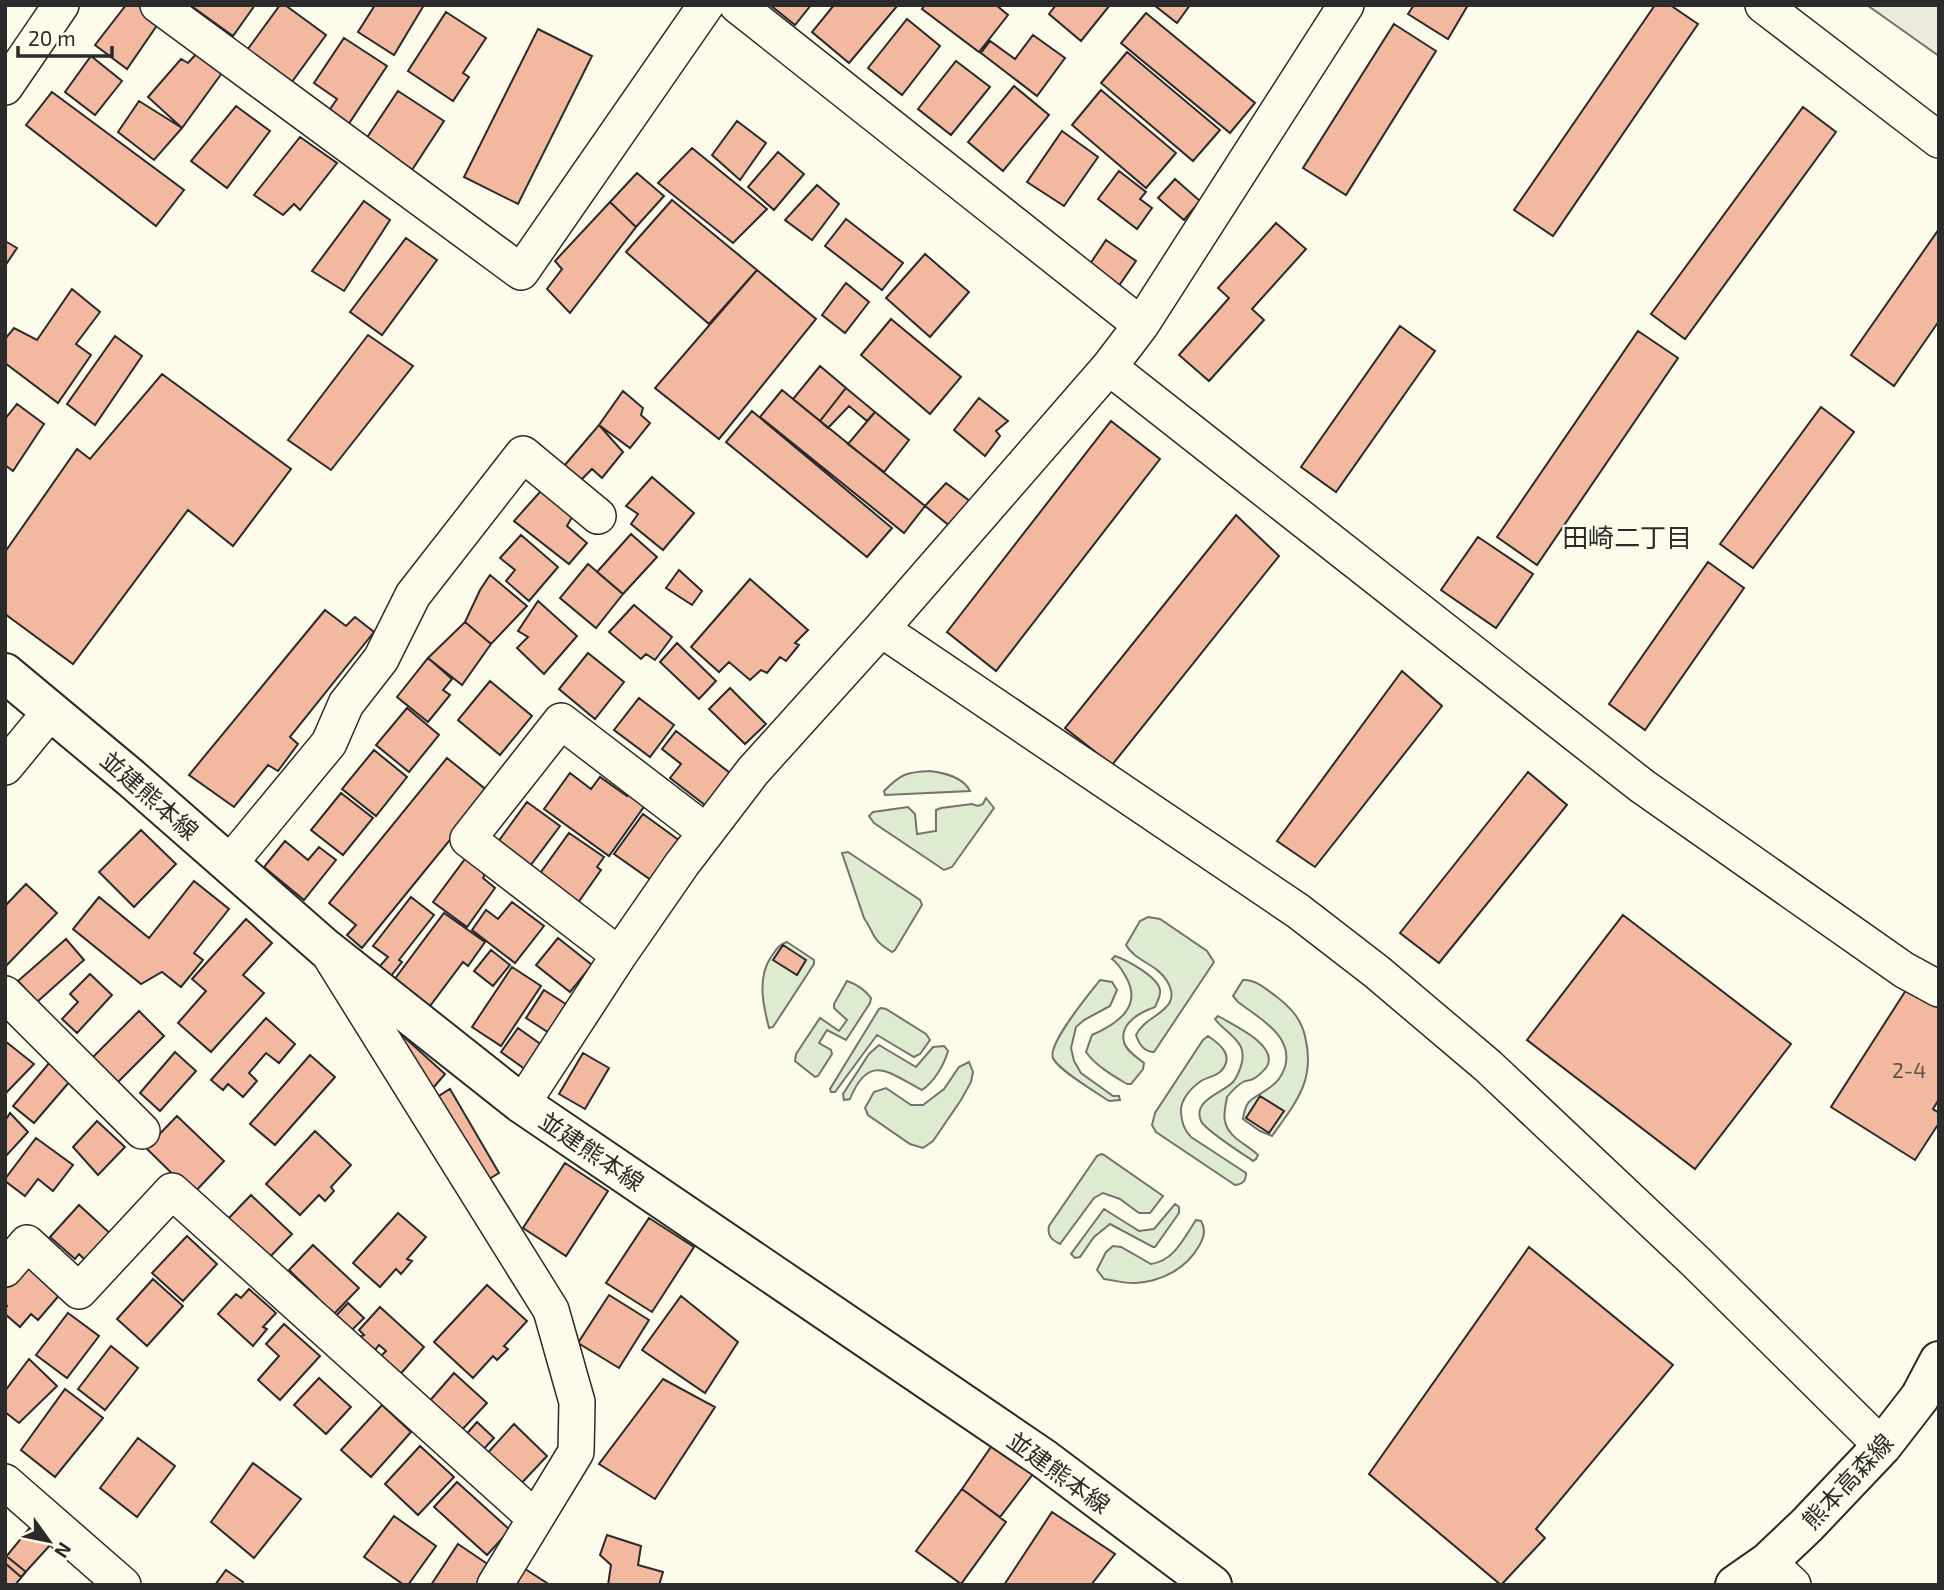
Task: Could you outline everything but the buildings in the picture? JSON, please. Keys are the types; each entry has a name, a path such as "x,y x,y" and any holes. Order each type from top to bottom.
{"main road":[{"name":"並建熊本線","path":"5,673 131,778 325,948 522,1104 1043,1458 1212,1585"},
{"name":"熊本高森線","path":"1735,1585 1780,1573 1807,1525 1882,1446 1920,1397 1939,1361"}],"street":[{"path":"158,5 521,272 706,5"},
{"path":"737,5 1141,324"},
{"path":"522,1104 619,955 752,771 881,629 1109,367 1141,324 1346,5"},
{"path":"1763,5 1939,140"},
{"path":"5,87 51,9"},
{"path":"1109,367 1642,786 1904,970 1939,989"},
{"path":"229,863 328,743 346,704 381,659 413,595 523,454 598,516"},
{"path":"881,629 1298,911 1377,972 1498,1075 1696,1262 1882,1446"},
{"path":"5,767 51,711"},
{"path":"619,955 468,839 561,721 706,832"},
{"path":"325,948 551,1310 578,1402 576,1452 495,1585"},
{"path":"5,994 142,1131"},
{"path":"5,1269 27,1243 79,1291 172,1191 536,1518"},
{"path":"5,1482 123,1585"}],"green space":[{"path":"930,771 958,779 970,791 885,795 884,791 900,777 909,773"},
{"path":"986,798 994,808 952,867 944,870 874,823 869,816 873,812 908,807 915,814 917,834 936,831 936,810 972,804 978,806 983,804"},
{"path":"848,852 920,900 922,905 892,952 877,940 864,918 842,853"},
{"path":"1148,917 1160,919 1207,951 1214,962 1154,1052 1143,1047 1136,1035 1167,1006 1171,991 1163,975 1126,945 1140,921"},
{"path":"787,942 814,960 814,964 773,1027 769,1028 763,1001 764,974 776,950"},
{"path":"1115,956 1148,975 1160,990 1155,1007 1132,1019 1123,1035 1125,1045 1144,1063 1143,1069 1131,1084 1105,1070 1086,1052 1092,1035 1118,1020 1129,1006 1130,988 1122,970 1112,959"},
{"path":"1100,980 1112,982 1117,990 1110,1006 1076,1027 1071,1048 1081,1073 1113,1096 1119,1096 1120,1100 1109,1101 1070,1075 1053,1058 1056,1042"},
{"path":"1243,980 1261,986 1287,1005 1303,1030 1308,1052 1302,1090 1272,1136 1243,1119 1244,1112 1248,1103 1279,1079 1285,1067 1286,1056 1280,1037 1273,1029 1233,996"},
{"path":"847,981 866,992 871,998 870,1003 846,1040 827,1030 819,1043 831,1050 832,1054 815,1077 795,1061 796,1054 820,1018 839,1031 847,1020 834,1008 834,1004"},
{"path":"881,1008 926,1034 930,1040 920,1054 914,1057 877,1035 835,1092 831,1092 830,1089"},
{"path":"1218,1016 1253,1037 1267,1052 1269,1060 1259,1075 1243,1082 1232,1091 1227,1097 1225,1109 1225,1121 1230,1132 1258,1155 1253,1161 1204,1125 1199,1114 1205,1102 1233,1082 1239,1073 1242,1060 1241,1047 1215,1019"},
{"path":"1208,1036 1224,1051 1227,1060 1219,1073 1197,1084 1187,1095 1181,1108 1182,1120 1191,1137 1246,1173 1245,1180 1238,1185 1156,1132 1152,1125 1155,1113"},
{"path":"879,1045 916,1067 933,1047 944,1046 948,1051 938,1073 922,1090 890,1073 872,1071 857,1084 850,1099 844,1100 843,1094 869,1054"},
{"path":"969,1062 973,1072 971,1082 933,1141 923,1148 910,1144 868,1115 865,1108 874,1092 886,1088 911,1105 923,1105 944,1089 959,1067"},
{"path":"1101,1154 1163,1196 1150,1213 1139,1213 1120,1199 1103,1193 1094,1198 1060,1244 1051,1237 1049,1226"},
{"path":"1175,1204 1179,1207 1179,1213 1155,1247 1110,1224 1094,1237 1080,1257 1075,1258 1071,1254 1104,1209 1139,1231 1154,1229"},
{"path":"1196,1220 1201,1221 1204,1227 1201,1243 1187,1261 1172,1272 1155,1280 1132,1283 1104,1279 1097,1270 1106,1252 1113,1246 1121,1247 1151,1264 1159,1262 1178,1248"}],"shaded area":[{"path":"1867,5 1939,5 1939,56"}],"district":[{"name":"田崎二丁目","path":"1627,536"}]}
